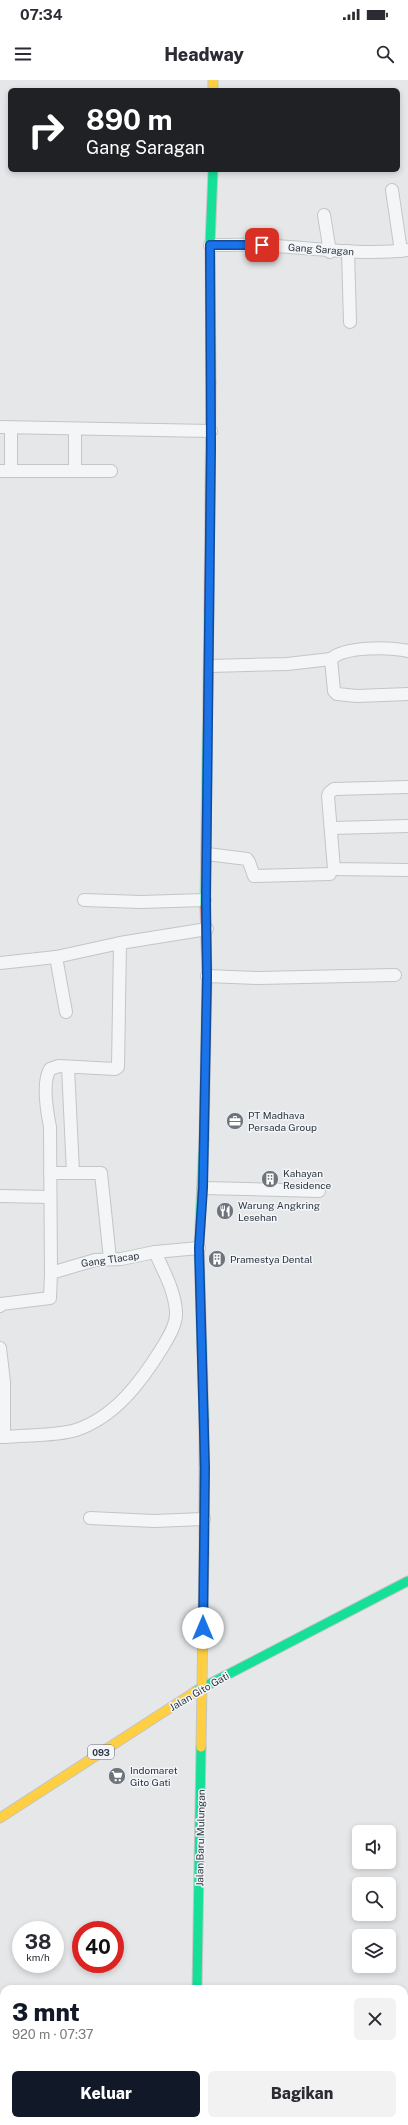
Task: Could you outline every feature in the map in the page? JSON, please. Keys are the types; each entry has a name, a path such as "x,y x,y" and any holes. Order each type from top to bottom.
{"street":[{"name":"Jalan Baru Mulungan","path":"197,1985 204,1519 199,1248 203,1188 207,976 206,900 210,666 211,431 210,245 213,172"},
{"path":"392,190 405,250"},
{"path":"324,215 330,252"},
{"name":"Gang Saragan","path":"210,245 276,245 330,252 405,250"},
{"path":"348,252 350,322"},
{"path":"111,471 6,471 5,428 211,431"},
{"path":"75,430 75,471"},
{"path":"210,666 286,664 331,659 337,654 350,651 394,648 408,651"},
{"path":"331,659 334,691 337,694 357,696 408,694"},
{"path":"408,787 339,789 331,791 328,796 332,828 334,869 408,870"},
{"path":"332,828 408,826"},
{"path":"207,854 247,859 254,876 330,874"},
{"path":"84,900 141,902 206,900"},
{"path":"0,963 56,957 120,943 207,929"},
{"path":"0,1306 1,1304 50,1298 50,1127 47,1114 46,1075 50,1069 59,1066 115,1070 118,1067 120,943"},
{"path":"56,957 66,1012"},
{"path":"207,976 258,978 395,975"},
{"path":"68,1067 73,1172"},
{"path":"50,1173 100,1172 102,1175 110,1259"},
{"path":"203,1188 319,1191"},
{"path":"0,1196 50,1197"},
{"name":"Gang Tlacap","path":"51,1273 95,1260 199,1248"},
{"path":"0,1348 4,1382 2,1437 74,1431 89,1425 106,1415 130,1393 151,1366 166,1341 176,1313 172,1295 155,1252"},
{"path":"90,1518 154,1521 204,1519"},
{"name":"Jalan Gito Gati","path":"0,1817 202,1687 408,1581"}],"traffic: fast":[{"path":"211,383 210,245 213,172"},
{"path":"205,907 209,611"},
{"path":"204,1139 199,1248 204,1420"},
{"path":"196,1691 408,1581"},
{"path":"197,1985 201,1747"}],"traffic: slow":[{"path":"213,80 213,88"},
{"path":"201,1747 204,1554"},
{"path":"0,1818 196,1691"}],"traffic: jam":[{"path":"209,611 211,383"},
{"path":"204,1139 207,976 205,907"},
{"path":"204,1420 204,1554"}],"place":[{"name":"PT Madhava Persada Group","path":"235,1121"},
{"name":"Kahayan Residence","path":"270,1179"},
{"name":"Warung Angkring Lesehan","path":"225,1211"},
{"name":"Pramestya Dental","path":"217,1259"},
{"name":"Indomaret Gito Gati","path":"117,1776"}],"route":[{"path":"203,1628 205,1468 199,1248 203,1188 204,1063 207,976 206,900 210,666 211,431 210,245 262,245"}]}
